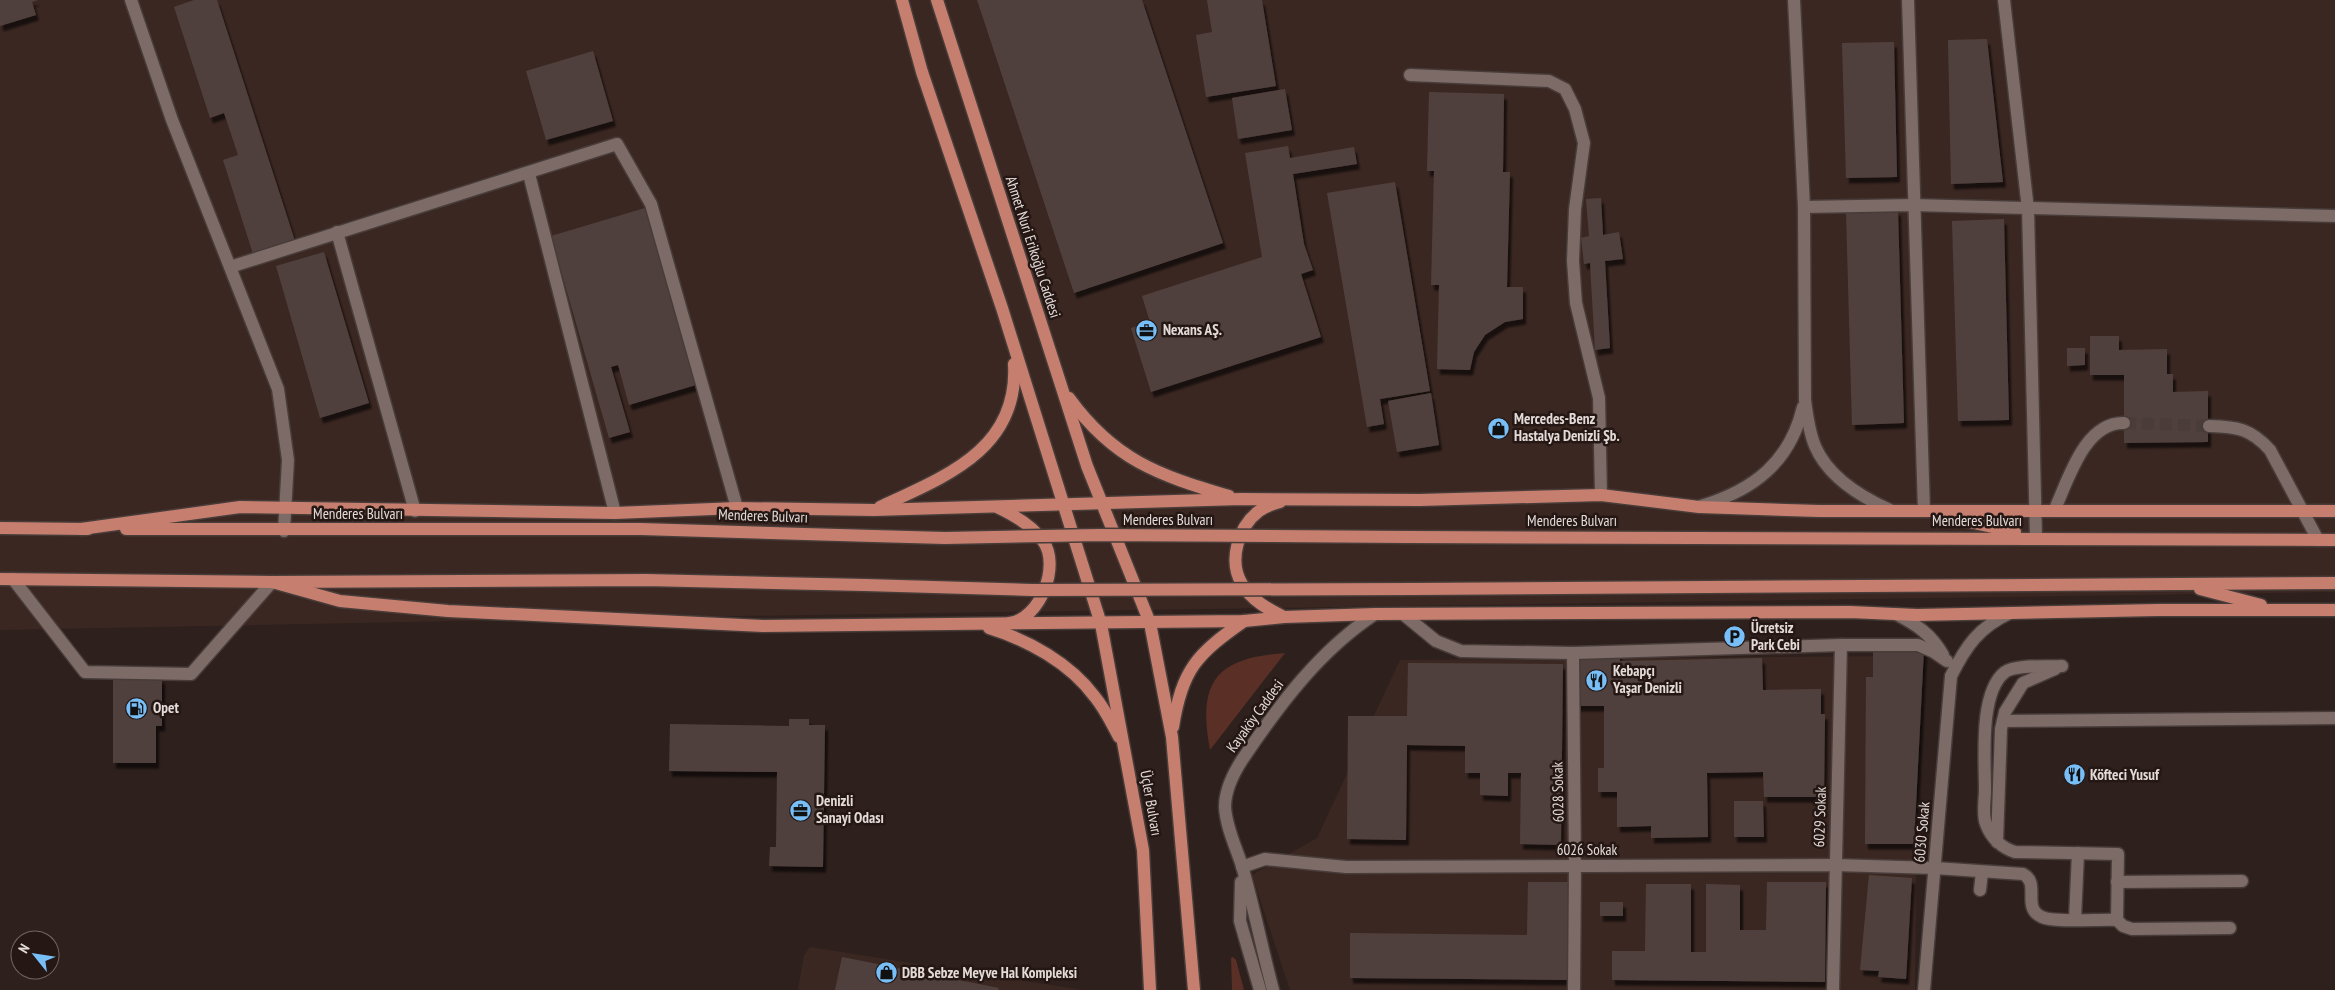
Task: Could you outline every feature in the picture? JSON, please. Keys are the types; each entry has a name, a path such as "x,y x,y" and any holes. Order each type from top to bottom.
{"main road":[{"path":"902,0 922,72 998,298 1064,504"},
{"name":"Ahmet Nuri Erikoğlu Caddesi","path":"937,0 1100,503 1150,623"},
{"path":"874,510 942,478 982,450 994,436 1010,404 1015,372 1014,351"},
{"path":"1063,388 1098,432 1129,458 1150,470 1241,499"},
{"path":"81,529 240,507 615,513 737,508 874,510 1241,499 1601,495 1699,507 2035,512 2335,511"},
{"path":"1284,500 1260,510 1245,525 1236,548 1236,565 1241,583 1252,596 1284,617"},
{"name":"Üçler Bulvarı","path":"1064,504 1101,624 1143,850 1150,990"},
{"path":"980,625 1016,622 1033,609 1043,593 1052,566 1044,542 1021,520 993,506"},
{"path":"1924,511 2036,537"},
{"name":"Menderes Bulvarı","path":"0,528 284,530 641,529 946,538 1099,536 2036,537 2335,540"},
{"path":"6,579 272,582 646,580 1032,590 2335,583"},
{"path":"272,582 340,601 448,611 763,626 1244,622 1284,617 1375,614 1896,614 2335,610"},
{"path":"2186,585 2278,610"},
{"path":"1172,737 1177,702 1188,673 1204,651 1244,622"},
{"name":"Üçler Bulvarı","path":"1150,623 1172,737 1194,990"},
{"path":"980,625 1013,636 1038,649 1071,673 1095,696 1124,745"}],"street":[{"path":"131,0 172,120 278,388 288,460 284,530"},
{"path":"1794,0 1804,207 1805,400 1815,446 1827,466 1864,498 1890,510"},
{"path":"1908,0 1924,511"},
{"path":"2004,0 2028,209 2036,537"},
{"path":"1410,75 1549,81 1565,89 1575,109 1584,143 1575,209 1573,260 1575,294 1599,398 1601,495"},
{"path":"230,267 337,232 529,174 617,144 651,204 737,508"},
{"path":"529,174 615,513"},
{"path":"1804,207 1913,205 2335,216"},
{"path":"337,232 415,511"},
{"path":"1699,507 1722,500 1740,490 1775,464 1788,448 1798,429 1805,400"},
{"path":"2054,511 2080,455 2094,434 2110,425 2124,423"},
{"path":"2209,426 2236,427 2247,431 2270,450 2318,540"},
{"path":"6,579 85,672 191,674 272,582"},
{"name":"6030 Sokak","path":"1951,676 1976,636 1992,621 2010,612"},
{"name":"Kayaköy Caddesi","path":"1273,990 1242,867 1231,835 1225,807 1226,794 1235,771 1267,724 1324,654 1340,639 1375,614"},
{"path":"1403,614 1436,641 1461,651 1573,653 1841,645 1918,645 1934,652 1947,661"},
{"name":"6030 Sokak","path":"1896,614 1917,625 1931,636 1947,661 1951,676 1924,990"},
{"name":"6029 Sokak","path":"1833,990 1841,645"},
{"name":"6028 Sokak","path":"1573,653 1576,866 1574,990"},
{"path":"1997,842 2003,721 2011,700 2023,683 2062,666 2007,670 1997,679 1988,706 1984,749 1985,823 1997,842 2005,849 2015,852 2118,854 2117,920"},
{"path":"2003,721 2335,718"},
{"path":"2078,853 2075,919 2117,920 2123,926 2132,930 2230,928"},
{"name":"6026 Sokak","path":"1242,867 1265,859 1346,867 1835,865 1935,868 2027,876 2032,884 2030,903 2037,914 2050,919 2075,919"},
{"name":"Kayaköy Caddesi","path":"1242,867 1240,921 1260,990"},
{"path":"1980,890 1982,872"},
{"path":"2117,882 2242,881"}],"shaded area":[{"path":"0,0 2335,0 2335,592 605,618 0,630"},
{"path":"1285,653 1210,750 1207,706 1210,690 1217,677 1228,668 1242,661"},
{"path":"1918,656 1915,990 1290,990 1252,875 1317,838 1400,660"},
{"name":"DBB Sebze Meyve Hal Kompleksi","path":"810,947 1082,990 798,990 804,955"},
{"path":"1233,957 1236,960 1244,990 1232,990 1231,958"}],"building":[{"path":"0,0 38,0 32,2 36,15 0,26"},
{"path":"194,0 217,0 295,241 253,254 223,160 238,155 224,113 210,118 174,7"},
{"path":"977,0 1142,0 1223,243 1074,293"},
{"path":"1207,0 1262,0 1276,86 1206,97 1196,35 1212,32"},
{"path":"1987,39 2003,182 1951,184 1948,40"},
{"path":"1894,42 1897,177 1846,178 1842,43"},
{"path":"593,51 613,121 546,140 526,71"},
{"path":"1285,89 1292,130 1238,139 1232,98"},
{"path":"1429,92 1504,94 1503,172 1510,172 1507,287 1523,287 1523,319 1505,322 1485,335 1474,352 1470,370 1437,369 1439,285 1431,285 1434,171 1427,171"},
{"path":"1288,146 1290,158 1354,147 1357,164 1293,174 1304,244 1313,270 1301,274 1321,337 1151,392 1131,328 1150,322 1142,296 1262,257 1245,153"},
{"path":"1395,182 1430,391 1380,399 1384,424 1367,427 1327,193"},
{"path":"1601,198 1603,235 1619,232 1623,259 1605,261 1610,348 1595,350 1590,263 1584,264 1581,238 1589,236 1586,199"},
{"path":"645,208 696,385 629,405 618,365 611,367 630,432 609,438 551,236"},
{"path":"1898,210 1904,423 1852,425 1846,212"},
{"path":"2004,219 2009,420 1958,421 1952,221"},
{"path":"324,252 369,403 320,418 276,266"},
{"path":"2090,336 2119,336 2119,350 2167,349 2167,374 2173,374 2173,392 2208,391 2208,442 2124,443 2124,375 2090,375"},
{"path":"2067,348 2085,348 2085,365 2067,366"},
{"path":"1431,393 1439,445 1397,452 1388,401"},
{"path":"1873,649 1924,649 1914,844 1865,844 1866,677 1873,677"},
{"path":"1619,652 1620,661 1762,658 1763,690 1821,689 1821,714 1825,714 1824,797 1764,797 1763,772 1707,773 1708,837 1651,838 1651,826 1617,827 1617,792 1598,792 1598,768 1604,768 1604,706 1574,706 1573,653"},
{"path":"1408,663 1563,664 1561,845 1520,844 1521,773 1508,773 1508,796 1480,795 1480,773 1465,773 1465,746 1407,745 1406,840 1347,839 1348,716 1407,716"},
{"path":"162,678 162,726 156,726 156,763 113,763 113,679"},
{"name":"Denizli Sanayi Odası","path":"789,719 809,719 809,725 825,725 823,867 769,866 770,847 776,847 777,772 669,771 670,724 789,726"},
{"path":"1734,801 1763,801 1764,837 1734,837"},
{"path":"1869,875 1912,878 1906,979 1878,977 1879,971 1860,970"},
{"path":"1528,882 1571,882 1569,980 1350,978 1350,933 1527,935"},
{"path":"1767,882 1826,882 1825,982 1612,980 1612,951 1645,951 1646,884 1691,884 1691,952 1706,952 1706,884 1740,885 1740,930 1766,930"},
{"path":"1600,902 1623,902 1623,916 1600,916"},
{"path":"842,957 999,988 998,990 835,990"}],"tunnel":[{"path":"2124,423 2209,426"}],"place":[{"name":"Nexans AŞ.","path":"1147,330"},
{"name":"Mercedes-Benz Hastalya Denizli Şb.","path":"1498,428"},
{"name":"Ücretsiz Park Cebi","path":"1735,637"},
{"name":"Kebapçı Yaşar Denizli","path":"1597,680"},
{"name":"Opet","path":"137,708"},
{"name":"Köfteci Yusuf","path":"2074,775"},
{"name":"Denizli Sanayi Odası","path":"800,810"},
{"name":"DBB Sebze Meyve Hal Kompleksi","path":"886,973"}]}
